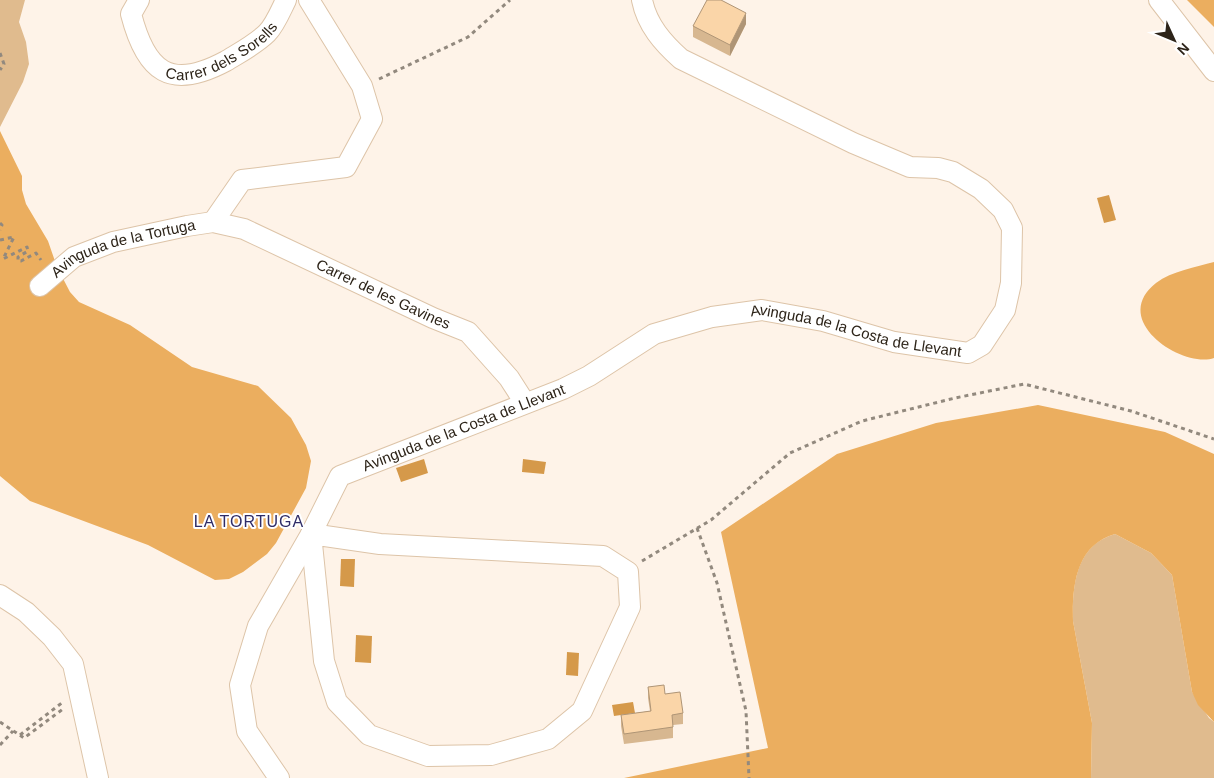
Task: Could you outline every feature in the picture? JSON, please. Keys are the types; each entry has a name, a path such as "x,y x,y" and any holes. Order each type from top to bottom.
{"street":[{"name":"Carrer dels Sorells","path":"139,0 131,14 137,36 151,62 170,75 189,76 206,71 236,55 268,32 286,0"},
{"path":"213,222 242,180 346,167 372,119 362,86 309,0"},
{"name":"Avinguda de la Costa de Llevant","path":"279,778 247,731 240,685 258,626 311,534 340,476 564,389 589,376 654,334 712,317 762,310 823,322 894,342 968,352 982,345 1005,310 1011,283 1012,228 1003,210 981,188 953,172 938,168 910,167 902,164 681,58 662,42 652,25 642,0"},
{"path":"1159,0 1214,71"},
{"name":"Carrer de les Gavines","path":"213,222 244,229 433,318 468,332 509,378 525,403"},
{"name":"Avinguda de la Tortuga","path":"40,286 74,257 112,242 213,222"},
{"path":"311,534 380,544 603,556 628,572 630,607 582,711 548,739 491,755 428,756 369,735 337,702 324,661 311,534"},
{"path":"0,595 26,612 52,638 73,664 93,747 98,778"}],"path":[{"path":"362,86 468,37 510,0"},
{"path":"0,53 4,64 0,70"},
{"path":"0,222 2,225 0,230"},
{"path":"0,240 14,237 3,259 26,247 28,251 18,257 18,260 21,261 36,253 42,260"},
{"path":"628,572 651,554 711,520 790,453 862,421 1024,384 1131,411 1214,439"},
{"path":"697,528 717,582 746,711 749,778"},
{"path":"20,735 68,699"},
{"path":"0,722 24,738 71,703"},
{"path":"0,745 13,731"}],"shaded area":[{"path":"0,0 25,0 19,22 26,42 29,64 23,82 0,127"},
{"path":"1187,0 1214,0 1214,27"},
{"path":"0,131 22,176 22,190 26,204 48,241 57,267 70,292 79,302 130,325 192,367 258,386 291,418 306,445 311,461 306,488 276,543 267,554 243,572 229,579 215,580 148,545 30,501 0,476"},
{"path":"1109,195 1116,220 1104,223 1097,198"},
{"path":"1214,262 1214,358 1201,359 1186,356 1170,349 1156,339 1145,326 1141,312 1143,298 1156,283 1169,275"},
{"path":"1038,405 1165,432 1214,454 1214,722 1198,705 1192,692 1172,575 1151,553 1115,534 1102,539 1084,557 1079,569 1074,594 1073,621 1092,723 1091,778 624,778 768,748 721,532 837,454 936,423"},
{"path":"424,459 428,473 401,482 396,468"},
{"path":"523,459 546,462 544,474 522,472"},
{"path":"1115,534 1151,553 1172,575 1192,692 1209,718 1214,722 1214,778 1091,778 1092,723 1073,621 1074,594 1079,568 1084,557 1102,539"},
{"path":"341,559 355,559 354,587 340,586"},
{"path":"356,635 372,636 371,663 355,662"},
{"path":"567,652 579,653 578,676 566,675"},
{"path":"633,702 635,713 614,716 612,705"}],"building":[{"path":"707,0 721,0 746,13 730,45 693,26"},
{"path":"664,685 665,694 680,692 683,713 672,715 673,727 624,734 621,715 651,711 648,687"}],"district":[{"name":"LA TORTUGA","path":"249,521"}]}
